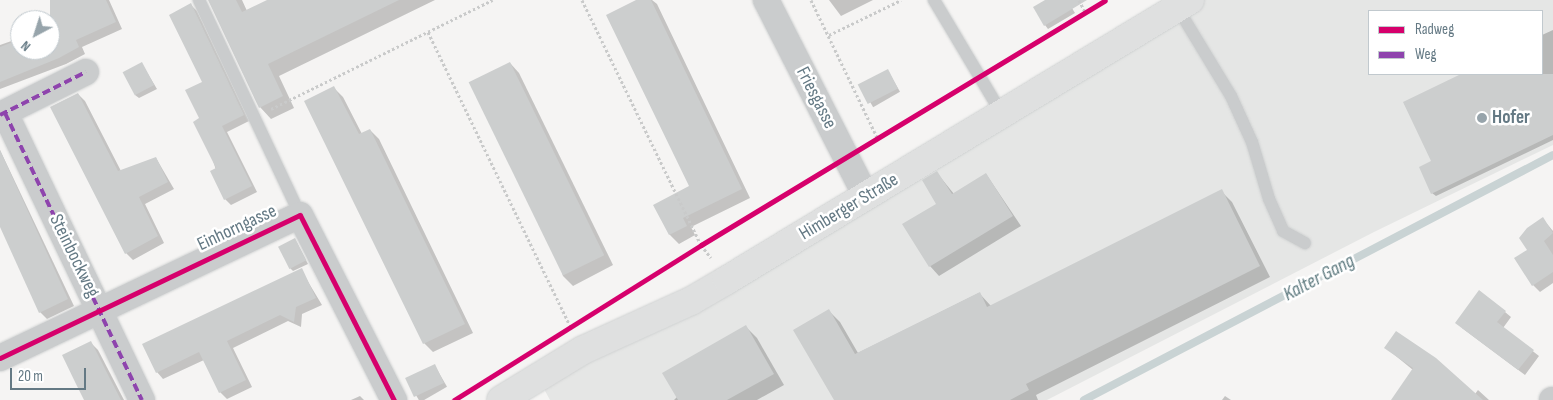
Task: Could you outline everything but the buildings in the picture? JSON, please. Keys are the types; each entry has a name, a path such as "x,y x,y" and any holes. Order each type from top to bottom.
{"main road":[{"name":"Himberger Straße","path":"501,400 530,392 583,350 691,301 1184,4"}],"street":[{"name":"Friesgasse","path":"766,0 866,196"},
{"path":"2,114 86,72"},
{"name":"Steinbockweg","path":"2,114 142,400"},
{"name":"Einhorngasse","path":"0,358 99,309 300,215 394,400"}],"lane":[{"name":"Einhorngasse","path":"199,0 300,215"},
{"path":"934,0 1002,114"},
{"path":"1184,4 1252,142 1269,199 1283,231 1305,243"}],"path":[{"path":"255,117 493,0"},
{"path":"582,0 701,245 727,280"},
{"path":"811,0 878,139"},
{"path":"829,35 901,0"},
{"path":"1079,0 1085,12"},
{"path":"1077,17 1092,8"},
{"path":"428,32 571,328"},
{"path":"847,158 887,134"},
{"path":"693,250 710,240"},
{"path":"564,332 579,323"}],"shaded area":[{"path":"1190,0 1553,0 1553,145 1374,232 1047,400 550,400 544,389"}],"waterway":[{"name":"Kalter Gang","path":"1084,400 1553,155"}],"marked path":[{"path":"0,115 86,72"},
{"path":"5,113 142,400"}],"cycle path":[{"path":"454,400 701,245 1105,0"},
{"path":"0,358 300,215 394,400"}],"place":[{"name":"Hofer","path":"1482,118"}]}
